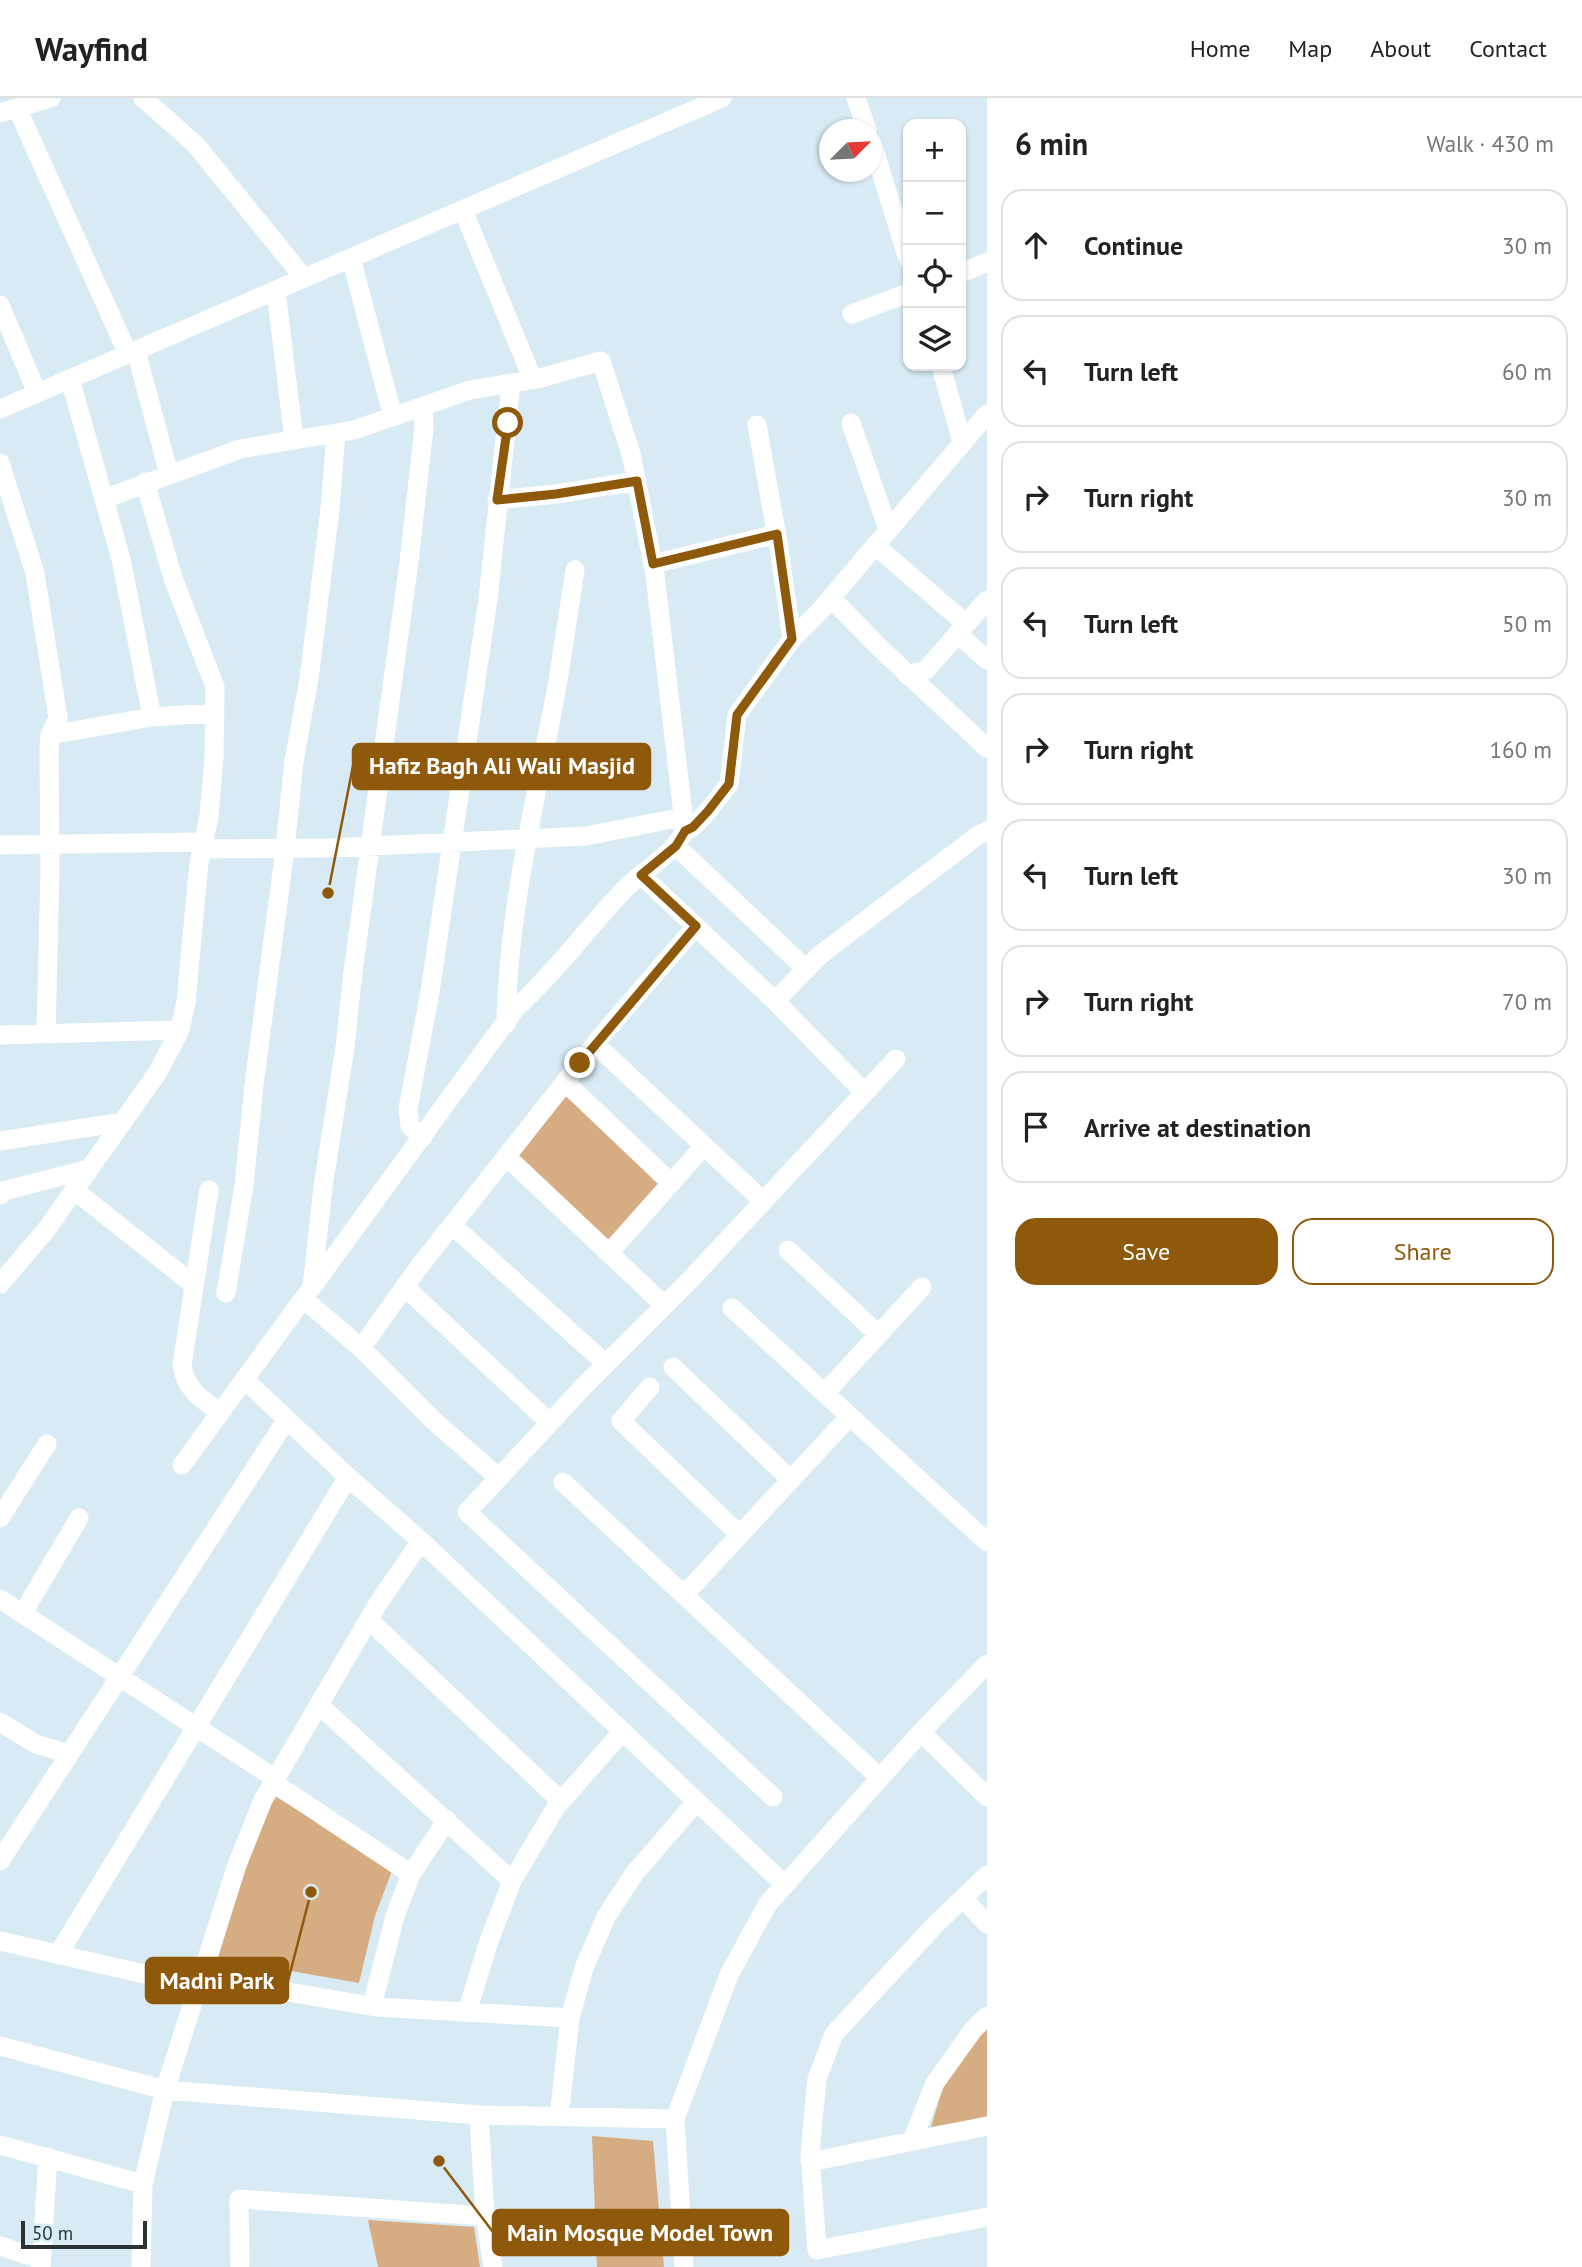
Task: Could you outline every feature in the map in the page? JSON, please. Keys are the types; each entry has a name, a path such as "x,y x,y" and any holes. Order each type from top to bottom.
{"street":[{"path":"51,98 9,110 132,352 169,474"},
{"path":"143,98 196,145 304,278"},
{"path":"0,409 722,98"},
{"path":"856,98 863,119"},
{"path":"882,175 904,245"},
{"path":"463,210 533,380"},
{"path":"351,258 393,417"},
{"path":"966,271 987,262"},
{"path":"276,290 294,440"},
{"path":"852,314 903,295"},
{"path":"0,305 37,393"},
{"path":"104,499 240,449 354,430 470,390 533,380 601,361 619,413 637,481 653,564 670,697 681,831 806,969"},
{"path":"943,371 962,442"},
{"path":"70,379 121,559 152,717"},
{"path":"423,1137 410,1126 408,1109 430,992 488,598 511,383"},
{"path":"308,1293 345,1047 352,972 409,562 424,427 423,407"},
{"path":"0,845 202,845 285,849 681,831 693,827 729,784 737,715 792,639 831,598 987,414"},
{"path":"851,423 888,529"},
{"path":"757,425 777,534 792,639"},
{"path":"226,1293 244,1185 294,761 309,679 330,509 336,433"},
{"path":"0,463 35,573 58,718 50,735 46,1033"},
{"path":"497,500 637,481"},
{"path":"0,1284 46,1230 158,1072 180,1030 186,1002 202,845 209,816 215,687 177,590 145,482"},
{"path":"653,564 777,534"},
{"path":"875,545 962,629 987,660"},
{"path":"506,1024 507,984 528,838 558,680 575,570"},
{"path":"831,598 907,675 987,748"},
{"path":"907,675 926,670 987,600"},
{"path":"50,735 152,717 215,713"},
{"path":"182,1465 515,1009 542,985 570,948 681,831"},
{"path":"775,1001 820,955 987,831"},
{"path":"641,875 775,1001 864,1092"},
{"path":"361,1348 405,1287 595,1044 696,926"},
{"path":"0,1035 180,1030"},
{"path":"595,1044 762,1200"},
{"path":"774,1797 467,1512 896,1059"},
{"path":"565,1082 671,1183"},
{"path":"0,1142 122,1122"},
{"path":"609,1254 704,1146"},
{"path":"507,1157 664,1306"},
{"path":"0,1195 4,1191 89,1169"},
{"path":"74,1190 194,1285"},
{"path":"209,1190 182,1365 184,1378 194,1394 220,1412"},
{"path":"453,1225 606,1364"},
{"path":"788,1250 878,1334"},
{"path":"405,1287 550,1423"},
{"path":"825,1393 922,1287"},
{"path":"308,1293 435,1422 499,1478"},
{"path":"733,1308 987,1542"},
{"path":"673,1367 792,1479"},
{"path":"244,1379 421,1541 785,1885"},
{"path":"650,1387 621,1422 740,1535"},
{"path":"684,1595 850,1416"},
{"path":"0,1861 287,1419"},
{"path":"0,1518 47,1444"},
{"path":"59,1953 348,1477"},
{"path":"564,1482 880,1779"},
{"path":"23,1614 79,1518"},
{"path":"141,2267 143,2184 165,2090 237,1865 263,1800 369,1620 421,1541"},
{"path":"0,1599 197,1727 411,1874"},
{"path":"369,1620 561,1801"},
{"path":"684,2267 675,2119 729,1975 767,1905 921,1732 987,1664"},
{"path":"319,1705 512,1881"},
{"path":"0,1722 36,1744 69,1754"},
{"path":"467,2012 489,1941 512,1881 561,1801 622,1732"},
{"path":"921,1732 987,1797"},
{"path":"559,2117 570,2018 584,1968 606,1917 634,1874 696,1802"},
{"path":"372,2006 395,1916 411,1874 447,1820"},
{"path":"987,1875 935,1925 834,2034 817,2079 810,2161 817,2250 987,2217"},
{"path":"963,1899 987,1924"},
{"path":"0,1941 199,1982 372,2006 570,2018"},
{"path":"912,2141 935,2082 973,2030 987,2017"},
{"path":"0,2046 165,2090 479,2115 675,2119"},
{"path":"479,2115 485,2216 493,2267"},
{"path":"810,2161 987,2126"},
{"path":"0,2145 143,2184"},
{"path":"0,2246 41,2263 48,2157"},
{"path":"240,2267 239,2199 485,2216"}],"shaded area":[{"path":"568,1093 663,1184 609,1241 516,1157"},
{"path":"273,1795 393,1868 375,1916 359,1983 218,1958 258,1828"},
{"path":"987,2028 987,2117 931,2127 943,2087 970,2045"},
{"path":"592,2136 653,2141 664,2267 597,2267"},
{"path":"368,2220 474,2227 480,2267 378,2267"}],"place":[{"name":"Hafiz Bagh Ali Wali Masjid","path":"328,893"},
{"name":"Madni Park","path":"311,1892"},
{"name":"Main Mosque Model Town","path":"439,2161"}],"route":[{"path":"508,423 497,500 637,481 653,564 777,534 792,639 737,715 729,784 708,811 693,827 685,831 676,846 641,875 696,926 580,1063"}]}
